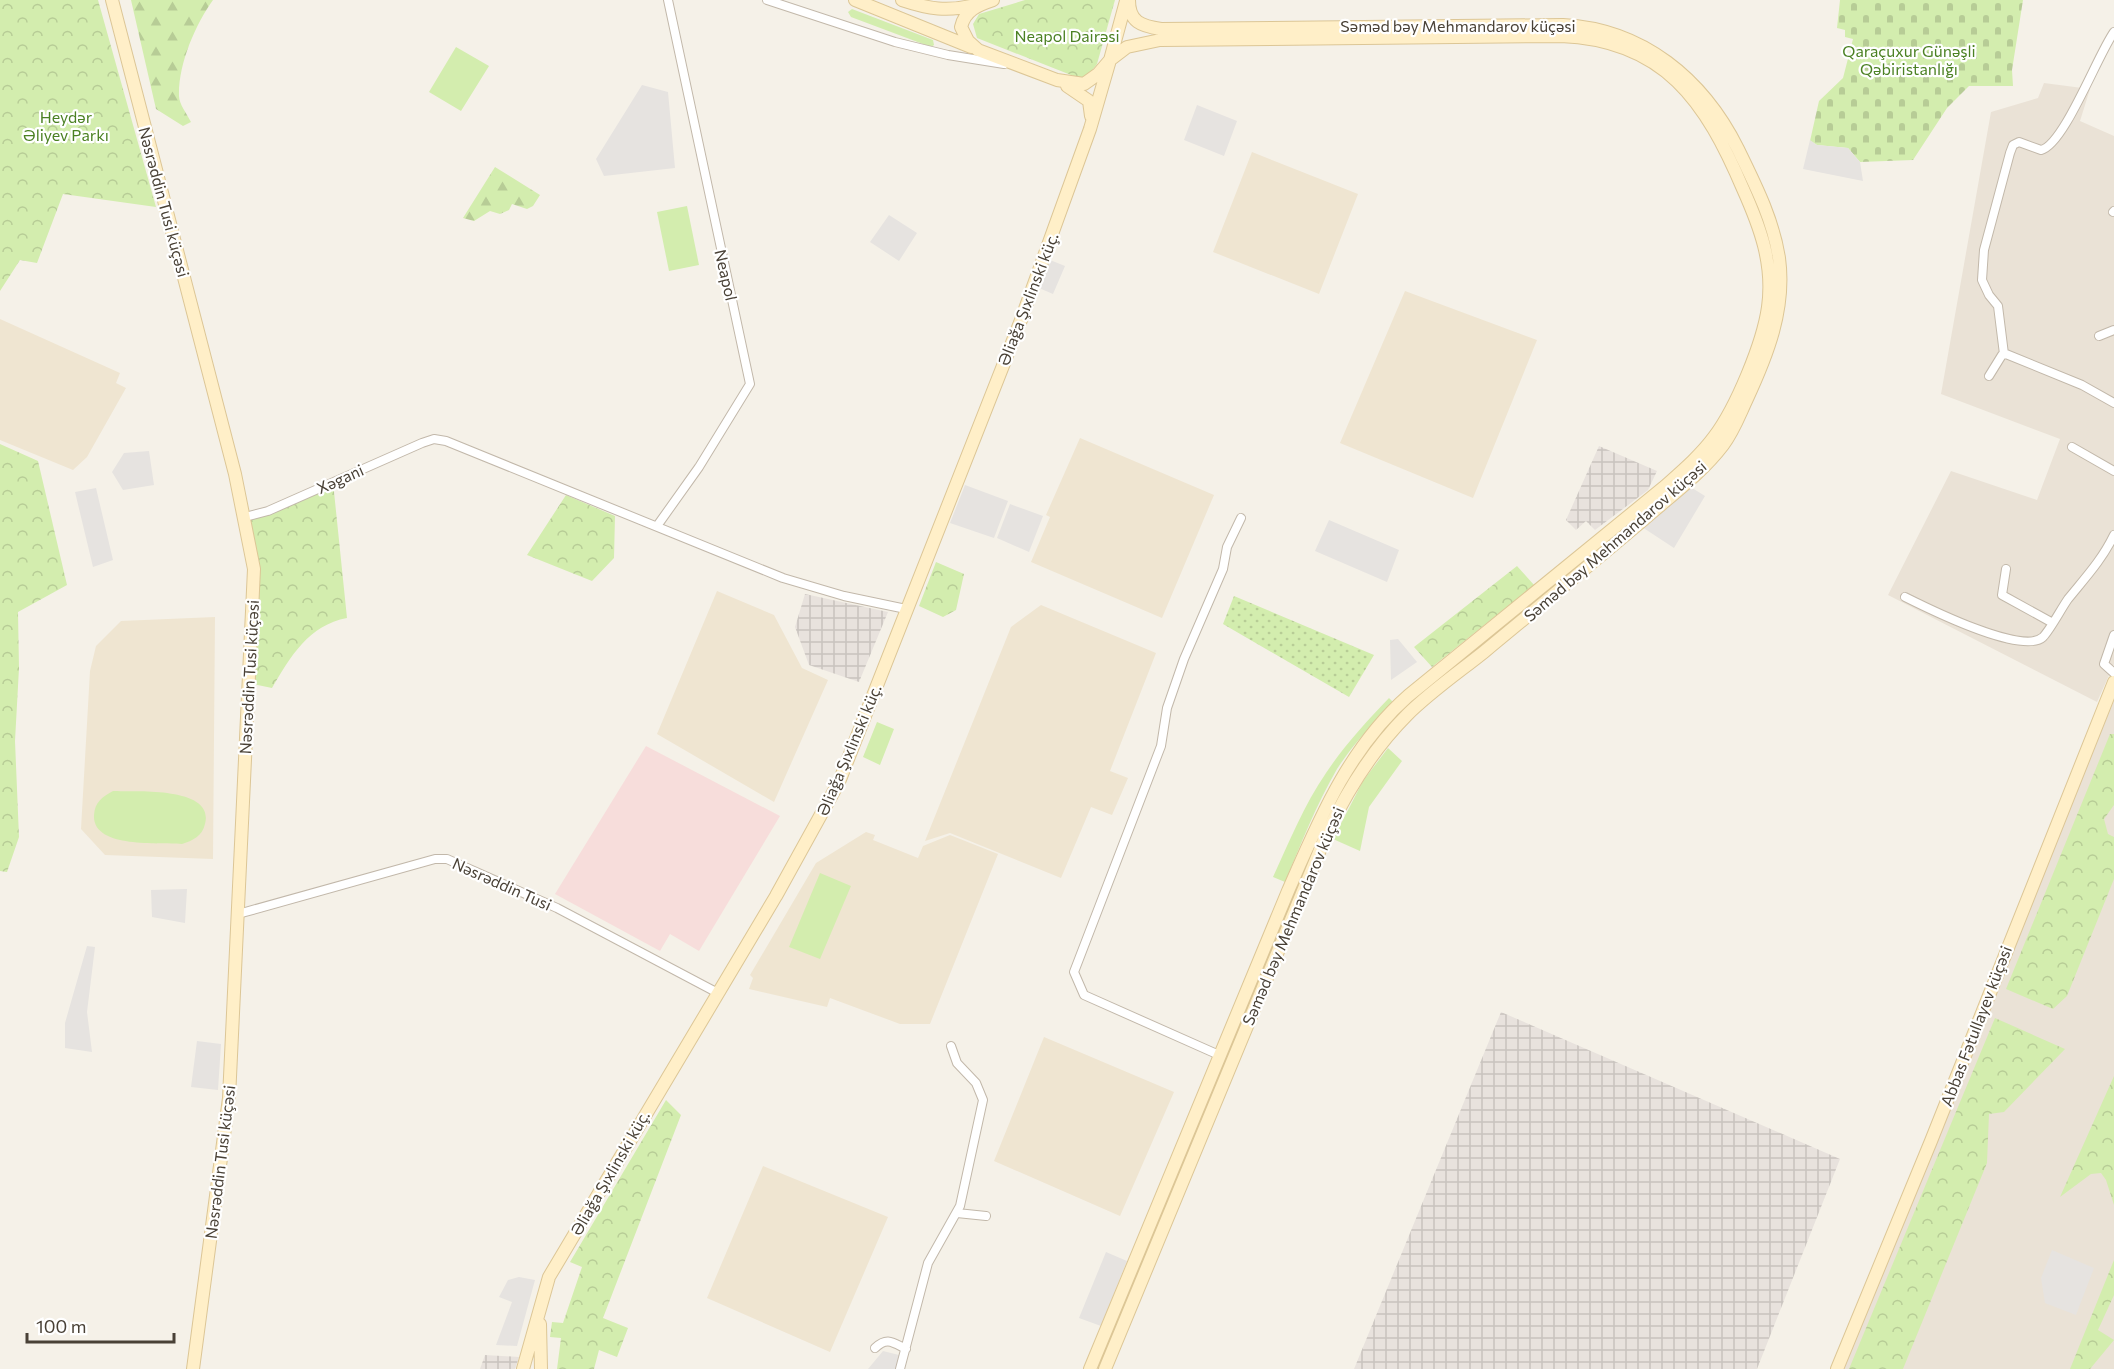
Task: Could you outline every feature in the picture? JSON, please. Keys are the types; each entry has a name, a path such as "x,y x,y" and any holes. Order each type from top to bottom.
{"main road":[{"name":"Nəsrəddin Tusi küçəsi","path":"112,0 245,518 253,557 254,589 229,1098 193,1369"},
{"path":"855,0 1057,80 1083,94 1089,101 1092,112 1090,129"},
{"path":"902,0 936,10 949,11 993,0"},
{"name":"Əliağa Şıxlinski küç.","path":"523,1369 549,1277 716,992 776,896 836,789 1020,320 1090,129 1128,0"},
{"name":"Səməd bəy Mehmandarov küçəsi","path":"1090,1369 1219,1055 1319,820 1350,763 1376,730 1408,696 1675,477 1701,452 1724,422 1760,338 1768,302 1765,245 1750,189 1728,131 1696,86 1653,51 1611,32 1563,25 1161,28 1136,22 1131,16 1128,0"},
{"path":"978,50 968,41 961,27 966,15 979,4"},
{"name":"Səməd bəy Mehmandarov küçəsi","path":"1057,80 1084,84 1127,47 1160,40 1531,36 1591,39 1623,48 1649,60 1690,92 1719,136 1750,189 1776,242 1781,294 1773,333 1734,427 1710,460 1667,499 1409,712 1361,768 1318,854 1105,1369"},
{"name":"Abbas Fətullayev küçəsi","path":"1837,1369 1931,1141 2114,682"},
{"path":"540,1311 541,1369"}],"street":[{"name":"Neapol","path":"657,526 699,467 750,384 668,0"},
{"path":"767,0 895,42 948,55 1022,67"},
{"path":"1989,376 2004,354 1998,306 1989,295 1982,280 1984,250 2010,153 2013,145 2019,142 2041,150 2051,145 2064,127 2114,32"},
{"path":"2099,336 2114,330"},
{"path":"2004,354 2082,385 2114,403"},
{"name":"Xəgani","path":"245,518 268,511 434,439 464,446 657,526"},
{"path":"2072,447 2114,471"},
{"path":"1219,1055 1084,995 1074,972 1161,746 1167,708 1184,659 1223,569 1227,548 1241,518"},
{"path":"657,526 800,583 906,609"},
{"path":"1905,597 2004,639 2026,643 2042,638 2051,622 2092,571 2114,536"},
{"path":"2006,568 2002,595 2051,622"},
{"path":"2114,635 2104,664 2114,673"},
{"name":"Nəsrəddin Tusi","path":"238,914 435,859 447,859 557,908 716,992"},
{"path":"900,1369 928,1263 957,1213 983,1100 976,1083 960,1069 951,1046"},
{"path":"957,1213 986,1216"},
{"path":"875,1348 884,1340 888,1340 906,1348"}],"shaded area":[{"path":"2044,83 2090,89 2080,121 2114,136 2114,664 2097,702 1888,595 1951,471 2037,500 2060,439 1941,394 1991,112 2038,98"},
{"path":"642,85 668,92 675,168 604,176 596,159"},
{"path":"1197,105 1237,121 1224,156 1184,140"},
{"path":"1810,140 1817,145 1848,148 1860,162 1863,181 1803,169"},
{"path":"1252,152 1358,194 1319,294 1213,252"},
{"path":"889,215 917,233 899,261 870,242"},
{"path":"1050,260 1065,266 1053,294 1039,288"},
{"path":"1405,291 1537,340 1473,498 1340,443"},
{"path":"0,319 120,373 116,383 126,388 87,457 73,470 0,440"},
{"path":"1080,438 1214,495 1162,618 1031,562 1050,517 1046,515"},
{"path":"1599,446 1657,471 1648,490 1595,530 1586,521 1576,530 1566,520"},
{"path":"149,451 154,485 123,490 112,472 124,453"},
{"path":"965,485 1008,501 994,538 950,523"},
{"path":"1689,486 1705,496 1674,548 1642,527"},
{"path":"96,488 113,560 93,567 75,492"},
{"path":"1010,504 1043,516 1029,552 997,538"},
{"path":"1329,520 1399,550 1387,582 1315,551"},
{"path":"717,591 774,615 802,668 828,680 774,802 657,734"},
{"path":"805,594 888,612 859,682 809,665 795,627"},
{"path":"1041,605 1156,653 1110,771 1128,778 1112,815 1091,807 1061,878 950,833 925,841 1011,627"},
{"path":"215,617 213,859 105,855 81,829 90,671 96,646 121,621"},
{"path":"1398,639 1417,662 1391,680 1390,640"},
{"path":"2114,701 2114,1369 1834,1369"},
{"path":"646,746 780,816 699,951 670,934 660,951 555,894"},
{"path":"866,832 875,835 873,840 918,858 923,846 950,835 998,854 930,1024 900,1024 830,998 827,1007 749,989 753,978 750,975 816,863"},
{"path":"187,889 185,923 152,917 151,890"},
{"path":"87,946 95,947 87,1012 92,1052 65,1048 65,1023"},
{"path":"1501,1012 1840,1159 1757,1369 1354,1369"},
{"path":"1044,1037 1174,1092 1120,1216 994,1161"},
{"path":"197,1041 221,1044 218,1090 191,1087"},
{"path":"763,1166 888,1217 830,1352 707,1298"},
{"path":"2052,1250 2094,1268 2076,1315 2045,1303 2041,1278"},
{"path":"1106,1252 1127,1261 1101,1326 1079,1318"},
{"path":"519,1277 535,1280 517,1346 496,1345 512,1302 499,1297 508,1280"},
{"path":"883,1351 899,1355 896,1369 868,1369"},
{"path":"485,1355 519,1357 515,1369 480,1369"}],"green space":[{"name":"Heydər Əliyev Parkı","path":"0,0 98,0 156,207 63,194 37,263 20,260 0,291"},
{"path":"131,0 213,0 194,33 181,71 179,99 191,122 183,126 156,109"},
{"name":"Neapol Dairəsi","path":"1025,0 1115,0 1097,64 1087,77 1076,77 977,38 973,24 979,14"},
{"name":"Qaraçuxur Günəşli Qəbiristanlığı","path":"1840,0 2023,0 2012,70 2013,86 1969,86 1947,108 1913,160 1860,162 1848,148 1817,145 1810,141 1819,101 1843,78 1853,39 1845,37 1845,30 1837,28"},
{"path":"852,9 933,40 934,45 931,47 851,17 848,12"},
{"path":"456,47 489,66 461,111 429,92"},
{"path":"495,167 540,195 533,206 527,209 512,204 509,210 500,214 490,211 474,221 463,218"},
{"path":"687,206 699,265 669,271 657,212"},
{"path":"0,444 38,461 67,585 18,612 19,668 15,741 19,837 7,872 0,871"},
{"path":"333,482 347,618 334,622 311,635 294,654 272,688 248,683 252,627 245,517"},
{"path":"566,495 615,516 614,558 592,581 527,555"},
{"path":"936,562 964,574 956,610 943,617 919,606"},
{"path":"1517,566 1534,585 1432,667 1414,647"},
{"path":"1234,596 1374,655 1349,697 1223,624"},
{"path":"1389,698 1393,702 1356,743 1329,783 1285,882 1273,877 1318,785 1348,744"},
{"path":"877,722 894,729 880,765 863,757"},
{"path":"2110,734 2114,734 2114,805 2104,819 2108,834 2114,837 2114,879 2067,996 2053,1009 2006,989"},
{"path":"1388,748 1402,761 1369,807 1360,851 1333,839 1363,781"},
{"path":"113,791 154,792 186,797 198,803 205,812 204,828 197,837 182,844 129,842 115,839 104,834 96,826 94,815 100,800"},
{"path":"820,873 851,886 820,959 789,947"},
{"path":"1995,1018 2065,1049 2004,1112 1989,1114 1987,1163 1903,1369 1849,1369"},
{"path":"2114,1076 2114,1205 2106,1180 2101,1173 2091,1174 2060,1197"},
{"path":"666,1100 681,1115 603,1318 628,1328 617,1357 599,1350 594,1369 557,1369 561,1338 550,1337 552,1322 563,1323 582,1267 570,1262"},
{"path":"2114,1260 2114,1295 2098,1330 2114,1340 2090,1369 2070,1369"}]}
